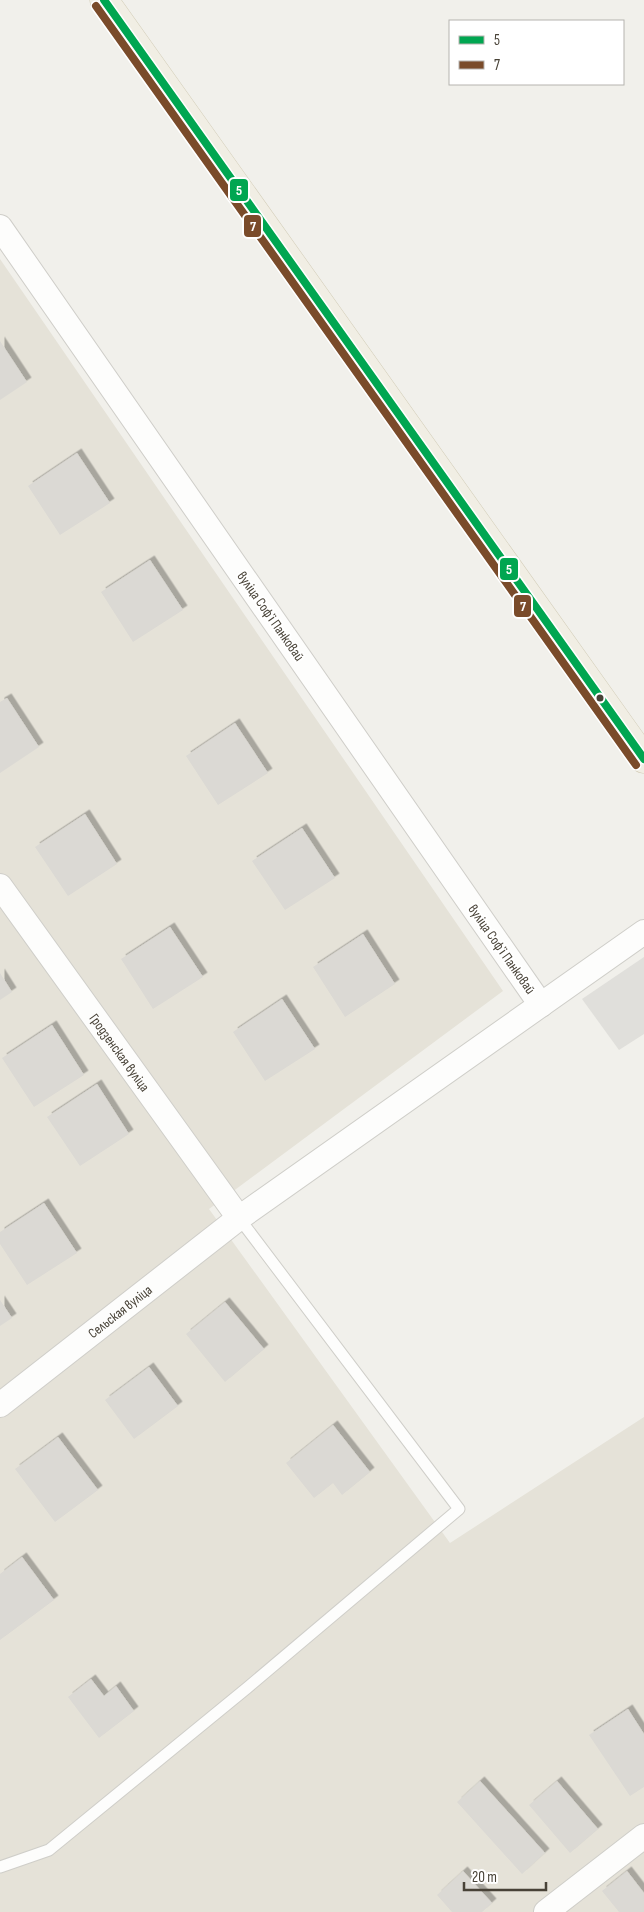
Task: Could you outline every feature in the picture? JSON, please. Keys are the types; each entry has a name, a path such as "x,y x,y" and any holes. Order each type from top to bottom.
{"main road":[{"path":"104,0 644,759"}],"street":[{"name":"вуліца Софʼі Панковай","path":"0,226 541,1006"},
{"name":"Гродзенская вуліца","path":"0,886 239,1218"},
{"name":"Сельская вуліца","path":"0,1404 239,1218 644,932"},
{"path":"546,1912 644,1836"}],"lane":[{"path":"0,1867 49,1850 240,1695 459,1509 239,1218"}],"shaded area":[{"path":"0,259 503,991 209,1209 450,1543 644,1417 644,1912 0,1912"},
{"path":"644,957 644,1034 619,1050 582,999"}],"building":[{"path":"0,341 27,382 0,400"},
{"path":"77,453 110,503 60,535 28,486"},
{"path":"150,560 183,610 133,642 101,592"},
{"path":"7,698 39,747 0,773 0,702"},
{"path":"235,723 268,773 218,805 186,756"},
{"path":"85,814 117,864 68,896 35,847"},
{"path":"302,828 335,878 285,910 252,861"},
{"path":"170,927 203,977 153,1009 121,959"},
{"path":"363,934 395,984 345,1017 313,967"},
{"path":"0,973 12,992 0,1000"},
{"path":"282,999 315,1049 265,1081 233,1032"},
{"path":"52,1025 84,1075 34,1107 2,1058"},
{"path":"97,1084 129,1134 80,1166 47,1117"},
{"path":"44,1203 77,1253 27,1285 0,1244 0,1232"},
{"path":"0,1300 12,1318 0,1326"},
{"path":"225,1302 264,1349 225,1382 186,1334"},
{"path":"149,1367 178,1406 134,1439 105,1400"},
{"path":"333,1425 370,1472 342,1495 333,1483 314,1498 286,1463"},
{"path":"58,1437 98,1490 55,1522 15,1469"},
{"path":"22,1557 54,1600 0,1640 0,1574"},
{"path":"91,1679 104,1696 116,1686 134,1711 99,1738 68,1697"},
{"path":"628,1709 644,1734 644,1787 630,1796 589,1735"},
{"path":"480,1781 545,1853 522,1874 457,1802"},
{"path":"557,1781 598,1829 570,1853 529,1805"},
{"path":"463,1871 492,1903 482,1912 452,1912 437,1895"},
{"path":"627,1871 644,1893 644,1912 619,1912 602,1891"}],"transit line":[{"name":"5","path":"104,0 644,759"},
{"name":"7","path":"96,6 636,765"}]}
